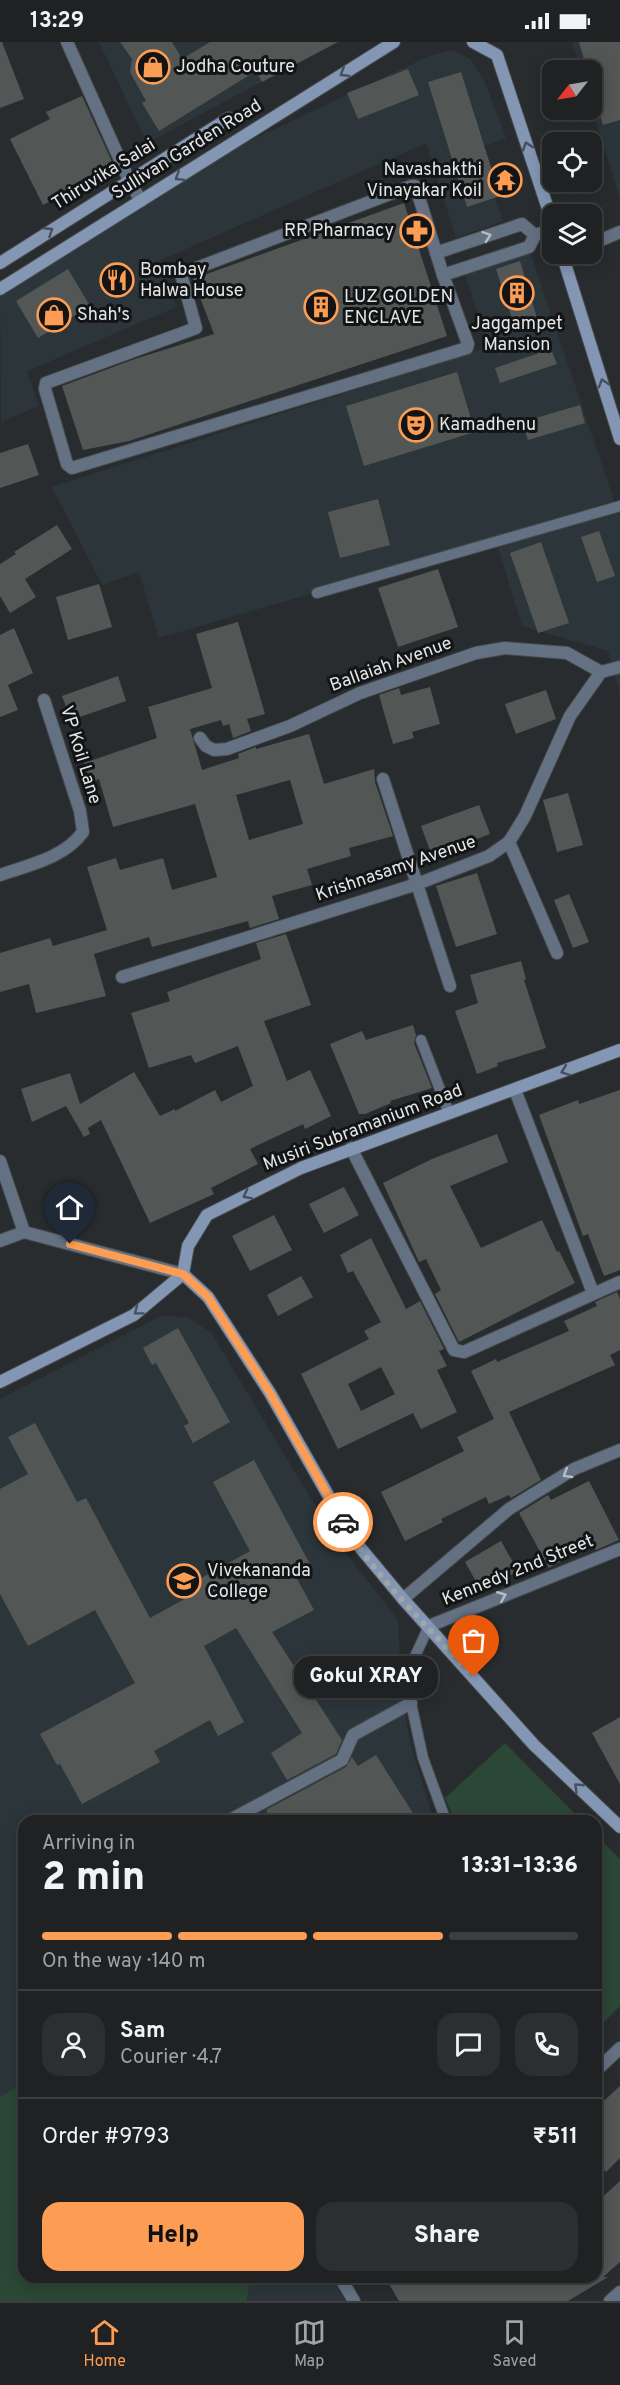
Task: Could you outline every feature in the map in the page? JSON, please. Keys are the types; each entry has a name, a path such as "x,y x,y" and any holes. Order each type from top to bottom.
{"main road":[{"name":"Sullivan Garden Road","path":"0,289 394,42"},
{"path":"473,42 497,55 546,204"},
{"name":"Thiruvika Salai","path":"0,263 229,118"},
{"path":"565,264 620,439"},
{"name":"Musiri Subramanium Road","path":"183,1274 188,1246 207,1215 301,1168 351,1148 620,1050"},
{"path":"0,1382 134,1316 183,1274 208,1297 270,1393 353,1539 402,1599 429,1626 534,1745 620,1827"}],"street":[{"path":"67,42 129,180 141,201"},
{"path":"415,186 443,275 468,344 463,351 72,468 67,464 45,389 46,383 196,328 181,274 415,186"},
{"path":"436,253 522,224 535,235"},
{"path":"602,240 620,232"},
{"path":"443,275 529,247 535,235 542,233"},
{"name":"Ballaiah Avenue","path":"200,738 206,746 214,750 227,749 290,726 360,693 476,653 504,648 567,653 601,672"},
{"path":"601,672 620,667"},
{"name":"Krishnasamy Avenue","path":"122,977 417,884 489,856 509,842 525,816 570,716 601,672"},
{"name":"VP Koil Lane","path":"0,875 57,855 75,843 83,832 80,811 44,700"},
{"path":"383,779 450,986"},
{"path":"509,842 557,953"},
{"path":"515,1090 593,1293"},
{"path":"351,1148 454,1350 464,1352 620,1282"},
{"path":"0,1161 24,1232"},
{"path":"0,1241 24,1232 183,1274"},
{"path":"402,1599 509,1509 574,1470 620,1450"},
{"name":"Kennedy 2nd Street","path":"429,1626 620,1549"},
{"path":"239,1815 342,1760 353,1736 411,1703"},
{"path":"602,2064 620,2048"},
{"path":"344,2283 354,2301"},
{"path":"610,2301 620,2292"}],"lane":[{"path":"316,592 620,506"},
{"path":"421,1040 448,1113"},
{"path":"429,1626 411,1665 411,1703 423,1758 444,1815"}],"shaded area":[{"path":"99,42 336,42 147,143"},
{"path":"572,42 620,42 620,199 602,140 602,132 600,132 596,120 602,120 602,60 578,60"},
{"path":"452,50 470,59 484,80 506,138 478,148 503,221 456,238 426,143 161,260 176,307 27,371 39,406 1,422 0,290 155,186 429,56"},
{"path":"530,252 620,518 620,694 608,651 522,626 496,540 159,638 139,572 102,585 52,487 488,347 465,274"},
{"name":"Vivekananda College","path":"163,1315 188,1318 211,1332 337,1542 398,1620 401,1693 411,1747 432,1815 18,1815 18,2283 334,2283 345,2301 0,2301 0,1399"}],"green space":[{"path":"505,1743 576,1815 452,1815 445,1798"},
{"path":"602,1841 620,1859 620,2006 602,2024"},
{"path":"18,2086 18,2283 250,2283 246,2301 0,2301 0,2097"}],"building":[{"path":"0,42 2,42 24,99 0,108"},
{"path":"120,42 172,42 182,59 210,42 338,42 262,82 256,71 159,131 142,103 146,101 130,72 132,59"},
{"path":"579,42 620,42 620,120 603,125 602,60 584,60"},
{"path":"408,69 419,95 358,119 347,93"},
{"path":"461,72 500,196 467,207 428,82"},
{"path":"82,96 114,166 72,185 74,189 43,205 10,139 50,119 46,112"},
{"name":"LUZ GOLDEN ENCLAVE","path":"404,203 447,336 129,441 83,450 62,386 132,360 214,334 193,279"},
{"name":"Jaggampet Mansion","path":"520,261 537,318 514,325 496,269"},
{"path":"68,269 90,306 38,338 16,301"},
{"path":"551,349 557,364 500,383 495,368"},
{"path":"457,372 475,432 364,466 346,406"},
{"path":"580,405 585,423 528,440 522,422"},
{"path":"28,444 39,475 0,488 0,453"},
{"path":"378,499 390,545 340,558 328,512"},
{"path":"57,525 72,549 25,579 36,597 10,613 0,596 0,564 16,554 14,552"},
{"path":"599,531 615,576 597,582 581,537"},
{"path":"541,542 569,623 538,633 510,553"},
{"path":"438,569 458,627 398,647 378,588"},
{"path":"99,584 112,627 68,640 56,597"},
{"path":"238,622 265,714 247,719 251,731 233,738 229,724 223,726 221,720 190,729 202,770 239,758 238,754 256,747 256,749 309,734 324,784 374,769 375,782 393,836 349,848 351,856 307,869 312,885 272,896 279,919 250,928 248,921 152,947 149,937 94,954 106,996 36,1013 29,984 0,992 0,953 50,938 53,946 107,930 87,867 116,858 120,870 163,858 172,890 217,877 195,804 113,827 99,779 91,782 84,763 157,738 148,707 212,688 196,634","holes":["290,780 303,824 249,840 236,795"]},
{"path":"14,628 33,673 8,685 18,710 0,717 0,635"},
{"path":"118,676 126,701 71,720 62,696"},
{"path":"430,687 440,724 412,732 414,738 393,744 379,695 399,688 401,695"},
{"path":"546,690 556,719 516,734 505,704"},
{"path":"568,793 583,845 557,852 543,800"},
{"path":"479,805 490,834 432,856 421,826"},
{"path":"477,873 497,934 456,947 436,886"},
{"path":"569,894 589,942 573,948 554,900"},
{"path":"286,934 311,1005 264,1021 287,1081 310,1070 331,1116 305,1129 303,1124 250,1149 258,1164 211,1188 214,1194 150,1223 101,1120 88,1128 90,1134 84,1137 66,1106 32,1122 21,1089 70,1073 80,1104 134,1072 160,1116 175,1109 175,1111 215,1090 221,1102 253,1086 238,1046 195,1063 191,1055 149,1068 131,1013 170,1001 167,992 261,959 256,943"},
{"path":"521,961 526,979 524,980 546,1048 497,1063 498,1066 477,1074 455,1011 478,1003 470,975"},
{"path":"413,1025 416,1035 414,1043 432,1088 390,1101 391,1103 365,1114 359,1114 330,1044 362,1031 366,1040"},
{"path":"620,1090 620,1270 604,1276 588,1234 583,1236 539,1115 578,1100 579,1104"},
{"path":"497,1134 508,1162 450,1186 481,1248 542,1220 575,1283 459,1342 435,1294 441,1290 426,1259 419,1262 383,1183 432,1159"},
{"path":"344,1187 359,1215 324,1233 309,1204"},
{"path":"274,1215 292,1250 250,1271 232,1236"},
{"path":"371,1238 406,1309 420,1301 444,1349 439,1351 447,1366 437,1370 457,1412 421,1429 413,1413 338,1449 301,1374 369,1339 364,1331 381,1322 353,1271 348,1273 340,1255","holes":["381,1367 395,1394 361,1411 348,1384"]},
{"path":"301,1276 313,1297 278,1316 267,1295"},
{"path":"617,1292 620,1299 620,1350 610,1355 615,1365 509,1412 541,1480 511,1498 509,1495 489,1504 486,1497 441,1519 443,1522 405,1541 381,1492 464,1451 457,1437 494,1419 471,1371 569,1331 564,1321 597,1306 595,1302"},
{"path":"178,1328 230,1422 193,1443 184,1426 189,1423 156,1363 152,1365 143,1348"},
{"path":"35,1423 77,1502 86,1498 150,1618 190,1596 185,1587 250,1551 213,1482 254,1460 312,1568 296,1577 314,1610 272,1632 342,1740 336,1754 287,1780 271,1753 302,1733 236,1628 204,1646 244,1722 218,1736 210,1720 154,1751 160,1762 82,1804 40,1734 135,1683 95,1610 28,1646 0,1594 0,1489 28,1474 8,1437"},
{"path":"589,1481 619,1540 596,1550 593,1543 549,1568 519,1513 548,1495 551,1500"},
{"path":"501,1541 518,1571 482,1592 465,1562"},
{"path":"620,1717 620,1784 592,1733"},
{"path":"376,1755 414,1815 269,1815 266,1810 346,1767 352,1757 358,1766"},
{"path":"620,2086 620,2158 606,2172 602,2168 602,2102"},
{"path":"620,2181 620,2262 603,2277 608,2277 602,2281 602,2198"},
{"path":"388,2283 598,2283 568,2301 399,2301"}],"way so far":[{"path":"343,1522 353,1539 402,1599 474,1677"}],"place":[{"name":"Jodha Couture","path":"153,67"},
{"name":"Navashakthi Vinayakar Koil","path":"505,180"},
{"name":"RR Pharmacy","path":"417,231"},
{"name":"Bombay Halwa House","path":"117,280"},
{"name":"Jaggampet Mansion","path":"517,293"},
{"name":"LUZ GOLDEN ENCLAVE","path":"321,307"},
{"name":"Shah's","path":"54,315"},
{"name":"Kamadhenu","path":"416,425"},
{"name":"Vivekananda College","path":"184,1581"},
{"name":"Gokul XRAY","path":"474,1677"}],"route":[{"path":"70,1244 183,1274 208,1297 270,1393 343,1522"}]}
